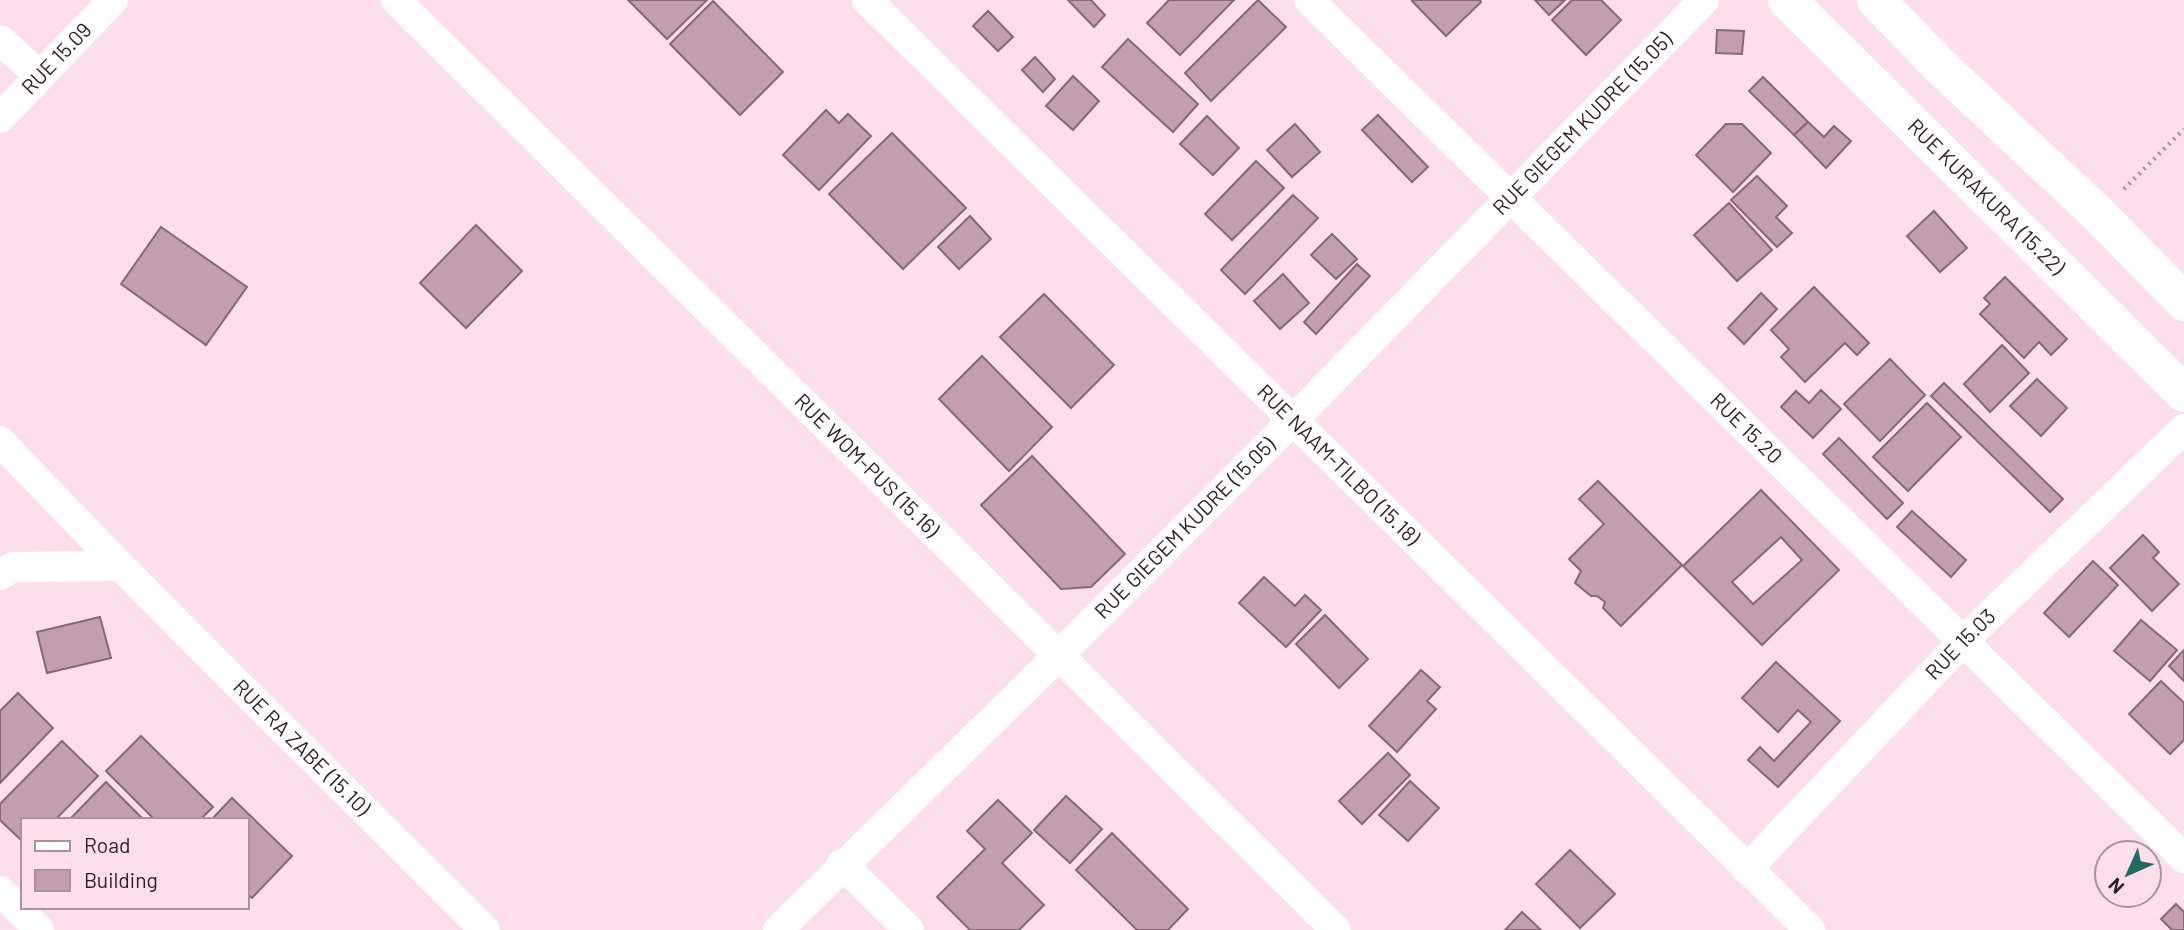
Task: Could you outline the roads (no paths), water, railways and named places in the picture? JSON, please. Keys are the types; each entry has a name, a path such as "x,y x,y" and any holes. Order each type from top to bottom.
{"main road":[{"name":"RUE KURAKURA (15.22)","path":"1787,0 2184,393"},
{"path":"1876,0 1939,65 2099,215 2184,302"}],"street":[{"name":"RUE 15.09","path":"0,118 113,0"},
{"name":"RUE WOM-PUS (15.16)","path":"396,0 1336,930"},
{"name":"RUE NAAM-TILBO (15.18)","path":"867,0 1810,930"},
{"name":"RUE 15.20","path":"1309,0 2184,858"},
{"name":"RUE GIEGEM KUDRE (15.05)","path":"778,930 842,864 1058,656 1292,421 1704,0"},
{"path":"0,40 40,76"},
{"name":"RUE 15.03","path":"1747,869 1963,641 2184,429"},
{"name":"RUE RA ZABE (15.10)","path":"0,441 118,566 485,930"},
{"path":"0,575 13,567 118,566"},
{"path":"842,864 909,930"},
{"path":"0,891 39,930"}]}
